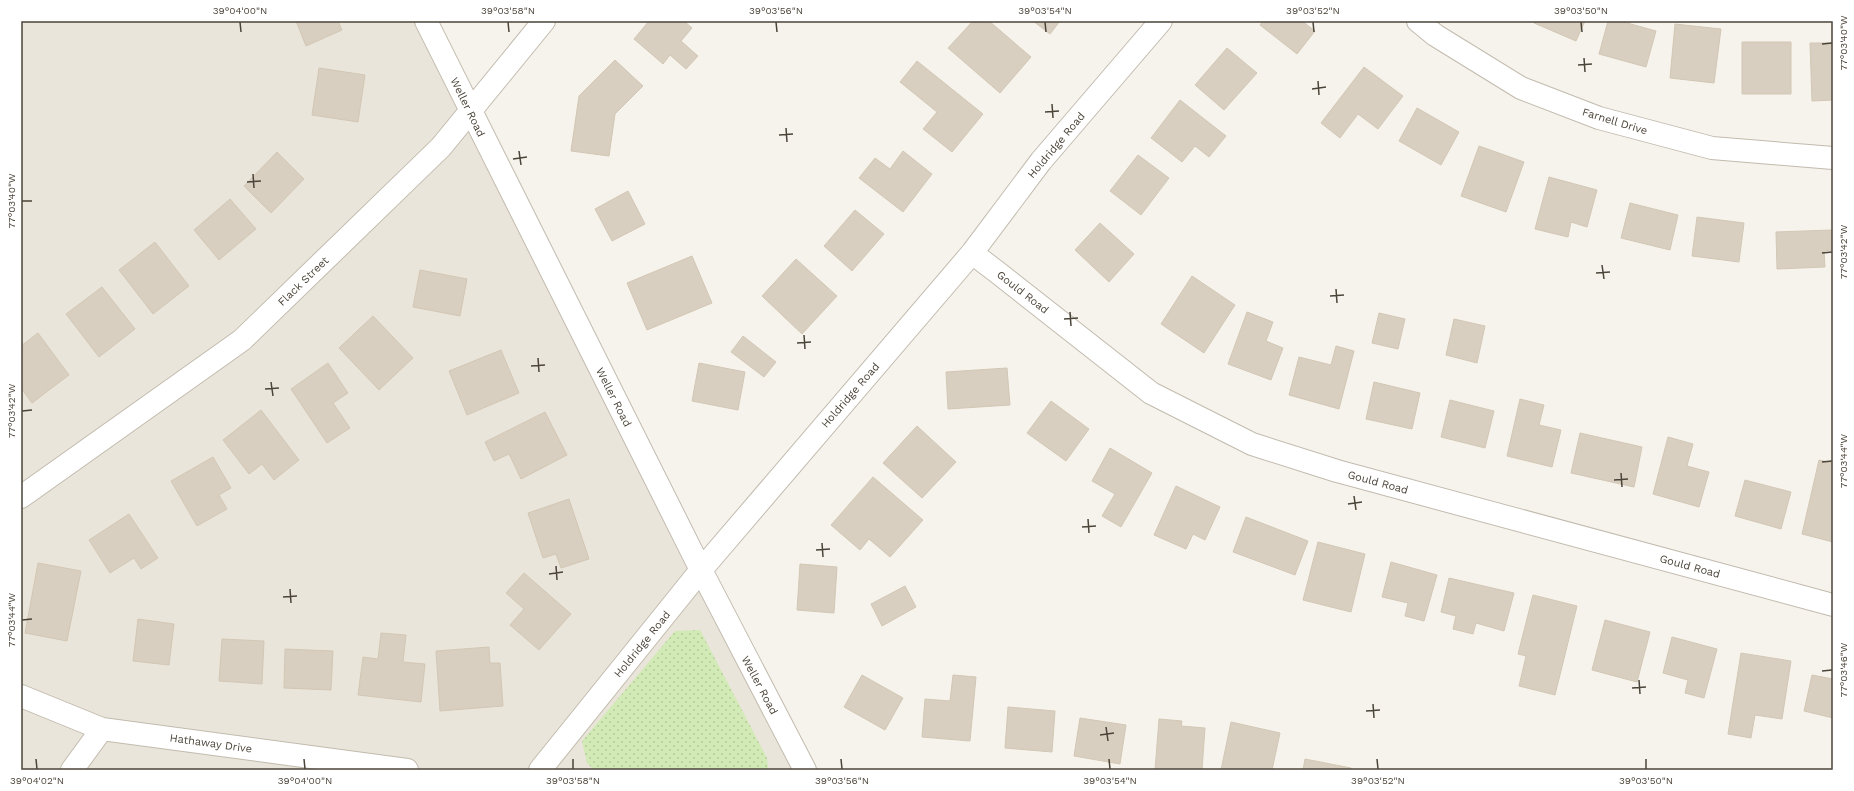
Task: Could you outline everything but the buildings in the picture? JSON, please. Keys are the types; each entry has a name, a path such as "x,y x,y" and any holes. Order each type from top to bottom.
{"street":[{"name":"Weller Road","path":"426,21 701,570 805,770"},
{"name":"Flack Street","path":"21,497 242,340 441,147 544,21"},
{"name":"Holdridge Road","path":"540,770 701,570 972,254 1041,161 1161,21"},
{"name":"Farnell Drive","path":"1418,21 1435,35 1521,88 1599,118 1712,148 1833,158"},
{"name":"Gould Road","path":"972,254 1004,276 1151,393 1252,444 1337,471 1833,605"},
{"name":"Hathaway Drive","path":"21,696 102,729 407,770"},
{"path":"72,770 102,729"}],"shaded area":[{"path":"21,21 426,21 805,770 21,770"}],"green space":[{"path":"700,630 767,758 768,768 766,770 594,770 587,763 582,741 675,631"}]}
